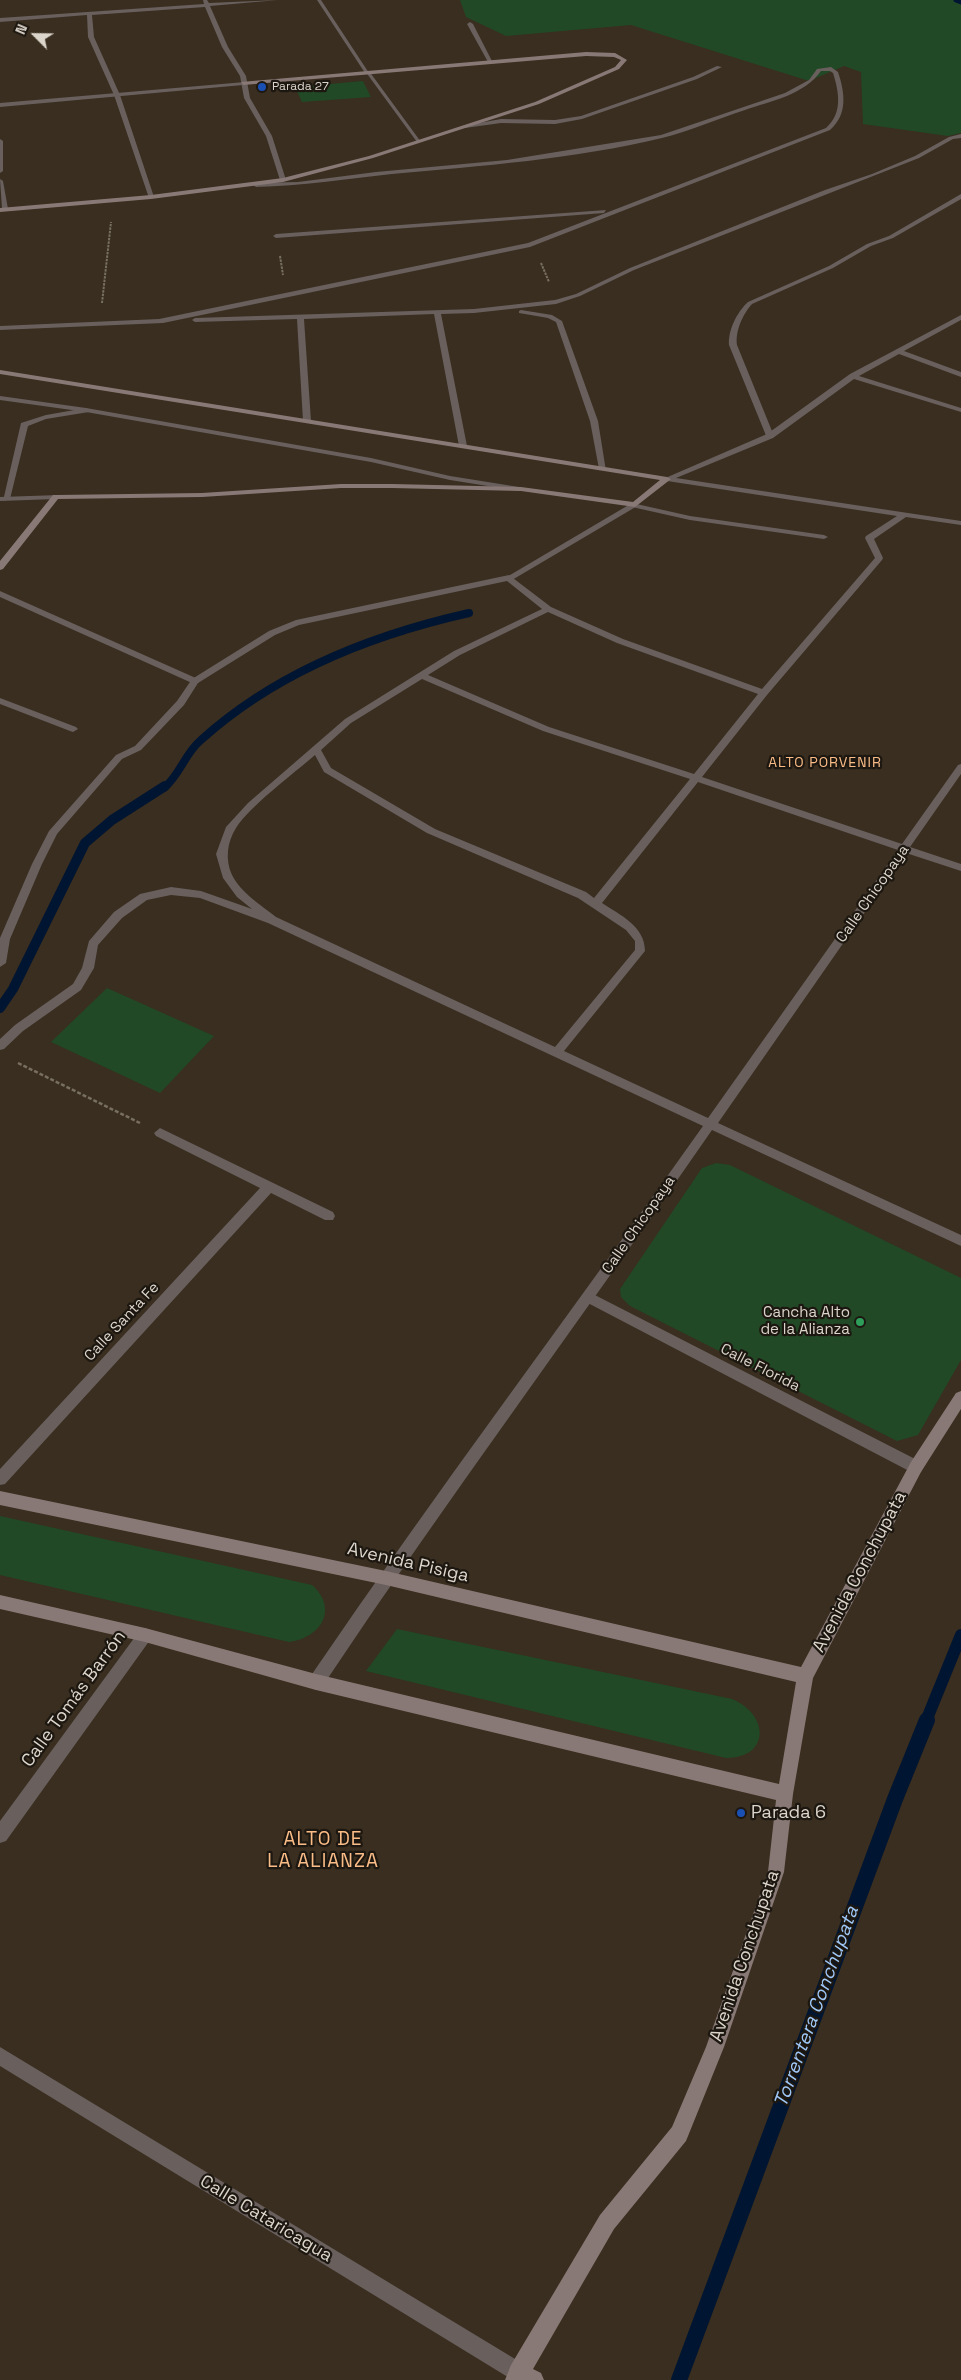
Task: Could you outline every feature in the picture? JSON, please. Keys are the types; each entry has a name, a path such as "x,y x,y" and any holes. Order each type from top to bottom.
{"street":[{"path":"0,20 206,3 276,0"},
{"path":"319,0 367,72 419,141"},
{"path":"206,3 225,47 244,76 243,83 247,98 270,136 283,180"},
{"path":"89,14 91,37 117,95 151,197"},
{"path":"470,24 492,62"},
{"path":"0,105 597,53 615,54 624,60 617,68 585,84 537,103 371,158 283,180 256,185 151,197 2,209 0,181"},
{"path":"465,126 501,120 555,122 582,117 695,78 719,67"},
{"path":"155,322 530,245 828,129 835,124 841,109 841,92 835,72 831,69 819,70 811,81 787,94 662,136 507,162 376,174 298,184 256,185"},
{"path":"474,311 556,302 578,295 632,269 810,198 874,175 917,157 951,138 961,136"},
{"path":"0,140 0,171"},
{"path":"770,436 733,345 732,336 744,309 758,298 832,267 869,245 891,238 961,196"},
{"path":"276,236 619,210"},
{"path":"0,328 437,311 535,313 550,316 559,321 594,421 603,469"},
{"path":"437,311 463,446"},
{"path":"300,316 307,421"},
{"path":"0,963 5,939 37,864 54,834 119,757 138,748 181,703 195,681 272,633 296,623 509,578 635,505 667,479 770,436 853,376 961,317"},
{"path":"898,351 961,375"},
{"path":"0,372 603,469 961,523"},
{"path":"853,376 961,410"},
{"path":"0,398 86,410 371,460 450,478 635,505 690,518 824,537"},
{"path":"86,410 64,416 33,420 24,425 3,499 202,495 341,486 521,489"},
{"path":"0,567 56,497"},
{"path":"595,904 764,693 879,558 869,538 906,514"},
{"path":"509,578 548,609 620,641 764,693"},
{"path":"0,594 195,681"},
{"path":"272,920 242,894 227,876 221,854 231,827 252,805 348,721 457,652 548,609"},
{"path":"421,675 546,729 961,868"},
{"path":"0,701 73,729"},
{"path":"316,749 326,770 430,831 582,895 630,927 640,941 640,950 557,1052"},
{"name":"Calle Chicopaya","path":"316,1682 386,1578 590,1298 709,1125 906,848 961,767"},
{"path":"0,1046 19,1028 77,987 88,968 93,944 118,915 144,897 171,891 201,895 272,920 961,1241"},
{"path":"160,1133 329,1216"},
{"name":"Calle Santa Fe","path":"0,1479 269,1187"},
{"name":"Calle Florida","path":"590,1298 916,1467"},
{"name":"Avenida Conchupata","path":"522,2377 607,2222 678,2134 715,2047 776,1872 785,1794 805,1676 916,1467 961,1397"},
{"name":"Avenida Pisiga","path":"0,1498 386,1578 805,1676"},
{"path":"0,1602 145,1635 316,1682 785,1794"},
{"name":"Calle Tomás Barrón","path":"0,1835 145,1635"},
{"name":"Calle Cataricagua","path":"0,2056 522,2377"}],"path":[{"path":"99,323 111,230 110,200"},
{"path":"530,245 538,256 556,302"},
{"path":"18,1062 160,1133"}],"green space":[{"path":"460,0 961,0 961,133 948,136 863,124 861,72 844,66 809,81 631,25 506,36 466,17"},
{"path":"363,81 371,97 302,102 295,87"},
{"path":"107,988 214,1036 160,1093 51,1042"},
{"path":"716,1163 730,1165 961,1278 961,1360 918,1435 897,1441 630,1306 621,1297 620,1289 702,1168"},
{"path":"0,1516 312,1585 320,1594 324,1603 325,1613 323,1621 310,1635 289,1642 0,1575"},
{"path":"397,1629 732,1699 744,1706 753,1715 758,1724 760,1734 757,1743 751,1751 741,1756 726,1758 366,1671"}],"waterway":[{"path":"956,0 961,2"},
{"path":"164,788 170,783 195,745 230,716 293,676 326,659 361,645 432,622 469,613"},
{"path":"0,1008 13,989 85,843 112,820 165,786"},
{"name":"Torrentera Conchupata","path":"926,1721 961,1635"},
{"name":"Torrentera Conchupata","path":"679,2380 895,1799 927,1720"}],"place":[{"name":"Parada 27","path":"262,87"},
{"name":"Cancha Alto de la Alianza","path":"860,1322"},
{"name":"Parada 6","path":"741,1813"}],"district":[{"name":"ALTO PORVENIR","path":"825,763"},
{"name":"ALTO DE LA ALIANZA","path":"323,1851"}]}
